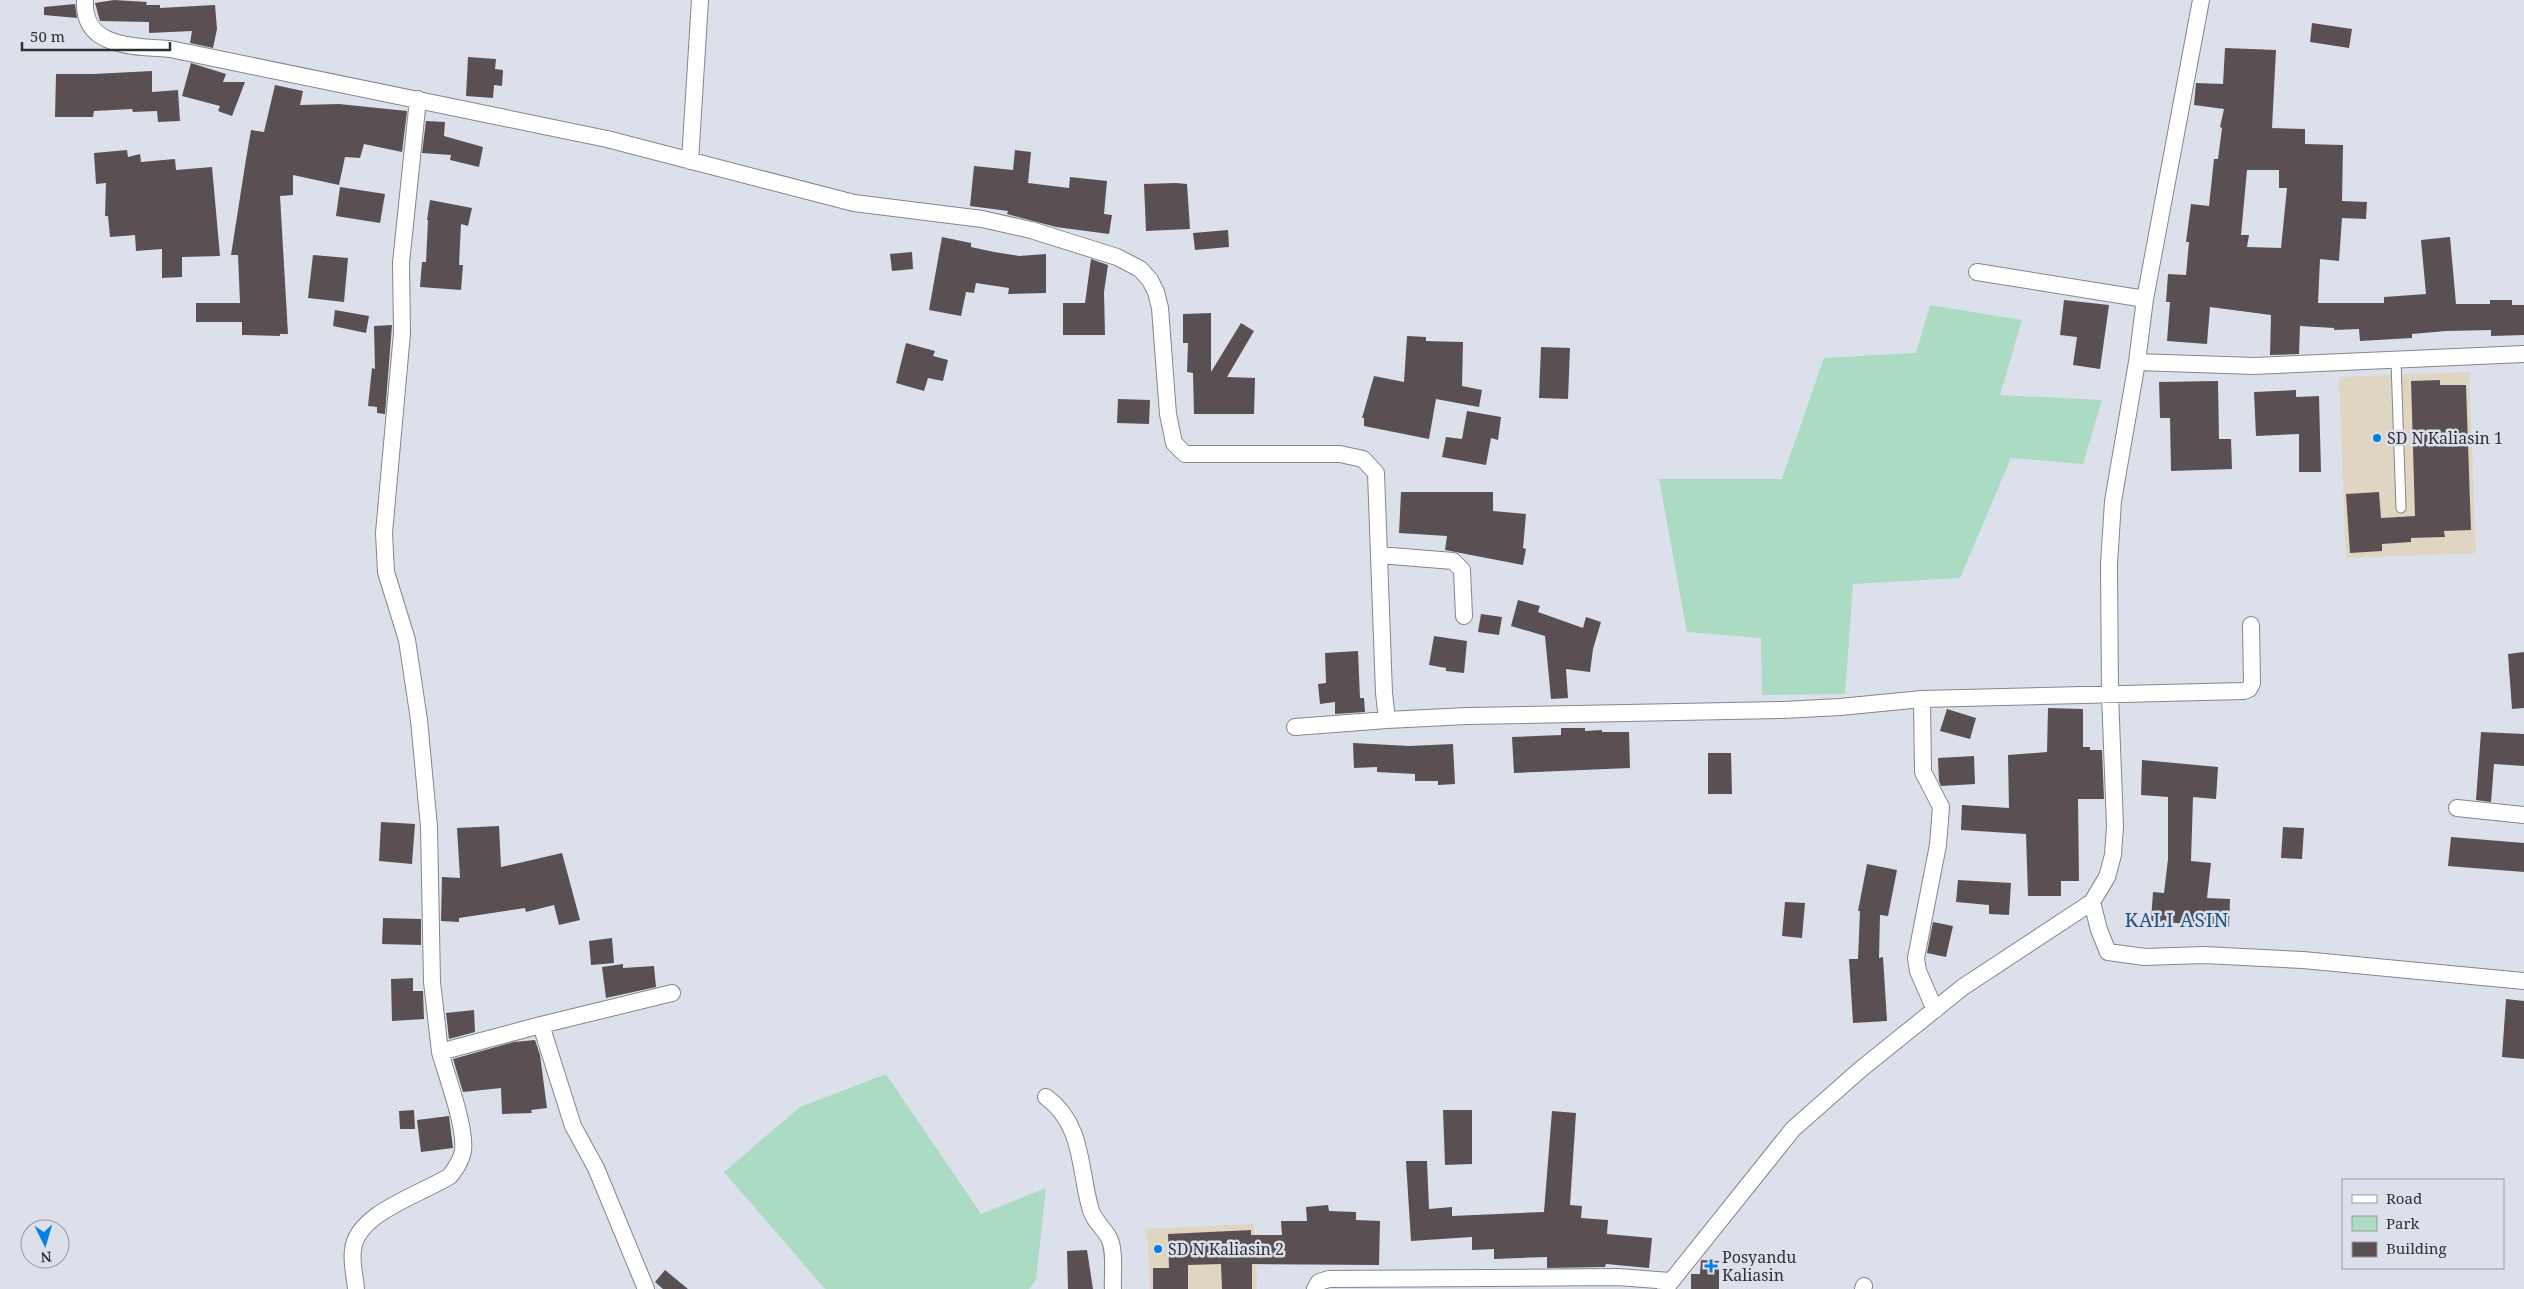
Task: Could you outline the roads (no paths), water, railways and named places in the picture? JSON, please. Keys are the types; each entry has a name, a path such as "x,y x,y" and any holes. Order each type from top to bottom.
{"street":[{"path":"85,0 88,22 97,34 119,44 170,48 607,138 854,203 982,219 1031,230 1117,257 1140,269 1150,280 1156,292 1160,308 1168,414 1174,443 1185,454 1340,454 1363,459 1376,473 1384,693 1387,720"},
{"path":"690,161 700,0"},
{"path":"1315,1289 1319,1282 1330,1279 1618,1277 1668,1285 1793,1129 1854,1074 1962,987 2092,902 2107,877 2116,826 2110,694 2109,564 2113,501 2137,362 2145,300 2201,0"},
{"path":"356,1289 353,1249 358,1233 370,1219 450,1176 458,1165 463,1152 463,1139 440,1052 432,982 429,828 419,720 407,640 386,572 384,533 402,334 400,263 418,99"},
{"path":"1977,272 2145,300"},
{"path":"2137,362 2254,366 2524,354"},
{"path":"1379,555 1453,561 1462,570 1464,616"},
{"path":"1295,727 1466,716 1783,710 1922,700 2247,690 2252,683 2251,625"},
{"path":"1922,700 1923,772 1941,807 1938,845 1916,958 1918,971 1935,1010"},
{"path":"2457,808 2524,816"},
{"path":"2092,902 2103,942 2108,952 2116,954 2145,957 2204,955 2303,960 2524,981"},
{"path":"440,1052 672,993"},
{"path":"541,1025 548,1053 573,1126 596,1168 646,1289"},
{"path":"1046,1098 1056,1105 1071,1125 1082,1160 1090,1210 1109,1238 1113,1289"}],"lane":[{"path":"2396,361 2401,508"}],"place":[{"name":"SD N Kaliasin 1","path":"2377,438"},
{"name":"SD N Kaliasin 2","path":"1158,1249"},
{"name":"Posyandu Kaliasin","path":"1711,1266"}],"district":[{"name":"KALI ASIN","path":"2177,920"}]}
